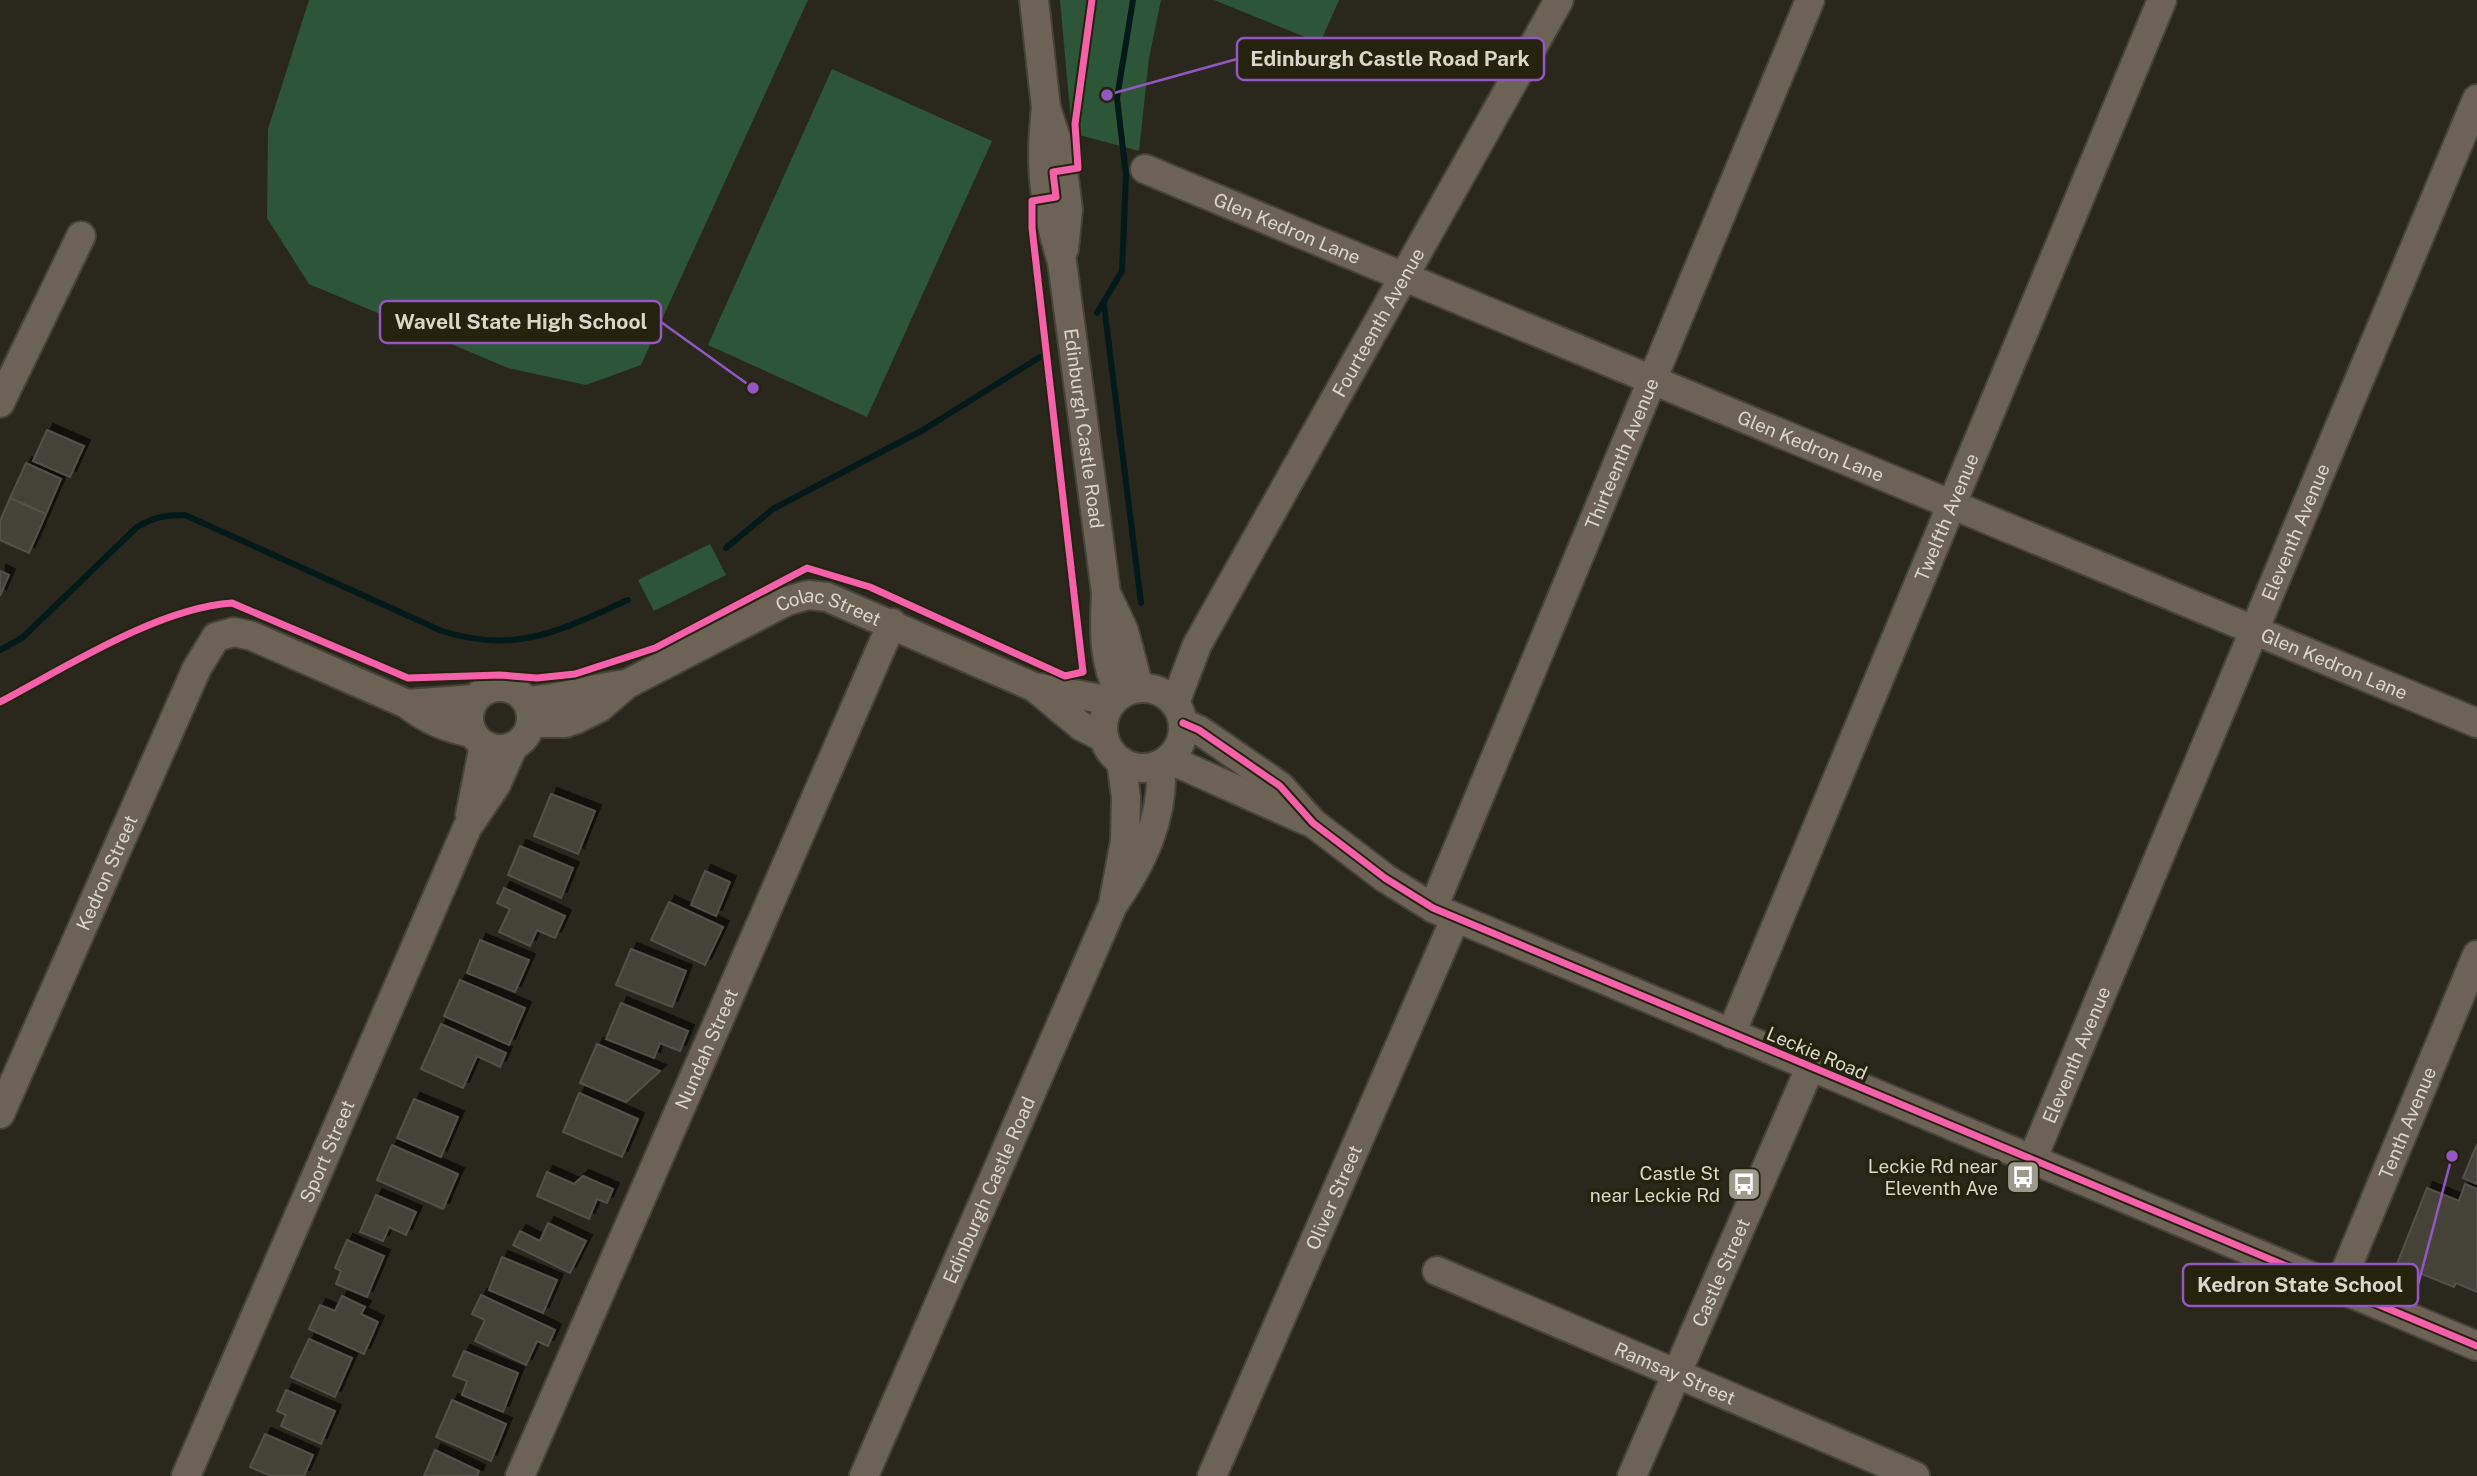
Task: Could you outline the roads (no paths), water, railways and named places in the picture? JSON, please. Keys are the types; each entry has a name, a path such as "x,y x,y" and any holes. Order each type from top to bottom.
{"street":[{"name":"Edinburgh Castle Road","path":"1034,0 1046,108 1041,155 1047,213 1062,262 1106,593 1104,639 1110,675 1147,700"},
{"name":"Fourteenth Avenue","path":"1147,700 1198,645 1559,0"},
{"name":"Thirteenth Avenue","path":"1444,914 1651,379 1810,0"},
{"name":"Twelfth Avenue","path":"1731,1034 2162,0"},
{"name":"Eleventh Avenue","path":"2032,1160 2477,99"},
{"name":"Glen Kedron Lane","path":"1144,169 2477,723"},
{"path":"0,403 82,236"},
{"name":"Colac Street","path":"529,712 592,688 626,684 787,601 807,595 827,597 892,623 1034,687 1096,698 1147,700"},
{"name":"Nundah Street","path":"520,1476 892,623"},
{"name":"Kedron Street","path":"0,1114 208,646 220,634 234,632 252,636 407,704"},
{"path":"501,687 520,694 529,712 522,741 503,750 423,717 407,704 475,699 491,688 501,687"},
{"name":"Colac Street","path":"1034,687 1081,726 1104,738"},
{"path":"475,699 469,716 479,739"},
{"path":"1147,700 1182,736 1165,761 1141,768 1121,761 1108,747 1104,738 1105,714 1147,700"},
{"name":"Leckie Road","path":"1147,700 1199,730 1280,786 1313,823 1385,878 1444,914 2477,1346"},
{"name":"Sport Street","path":"467,828 479,739"},
{"name":"Sport Street","path":"186,1476 467,828 496,785 513,747"},
{"name":"Edinburgh Castle Road","path":"1113,905 1125,841 1126,797 1121,761"},
{"name":"Edinburgh Castle Road","path":"864,1476 1113,905 1139,867 1163,793 1165,761"},
{"name":"Leckie Road","path":"1165,761 1313,823"},
{"name":"Oliver Street","path":"1212,1476 1444,914"},
{"name":"Tenth Avenue","path":"2338,1289 2477,955"},
{"name":"Castle Street","path":"1633,1476 1810,1068"},
{"name":"Ramsay Street","path":"1437,1271 1914,1476"}],"waterway":[{"path":"1097,313 1122,271 1126,175 1117,98 1133,0"},
{"path":"1104,305 1141,603"},
{"path":"726,548 773,509 923,430 1040,357"},
{"path":"0,650 22,638 137,527 172,515 185,515 442,631 469,638 516,640 538,636 628,600"}],"place":[{"name":"Edinburgh Castle Road Park","path":"1107,95"},
{"name":"Wavell State High School","path":"753,388"},
{"name":"Kedron State School","path":"2452,1156"},
{"name":"Leckie Rd near Eleventh Ave","path":"2023,1177"},
{"name":"Castle St near Leckie Rd","path":"1744,1184"}]}
